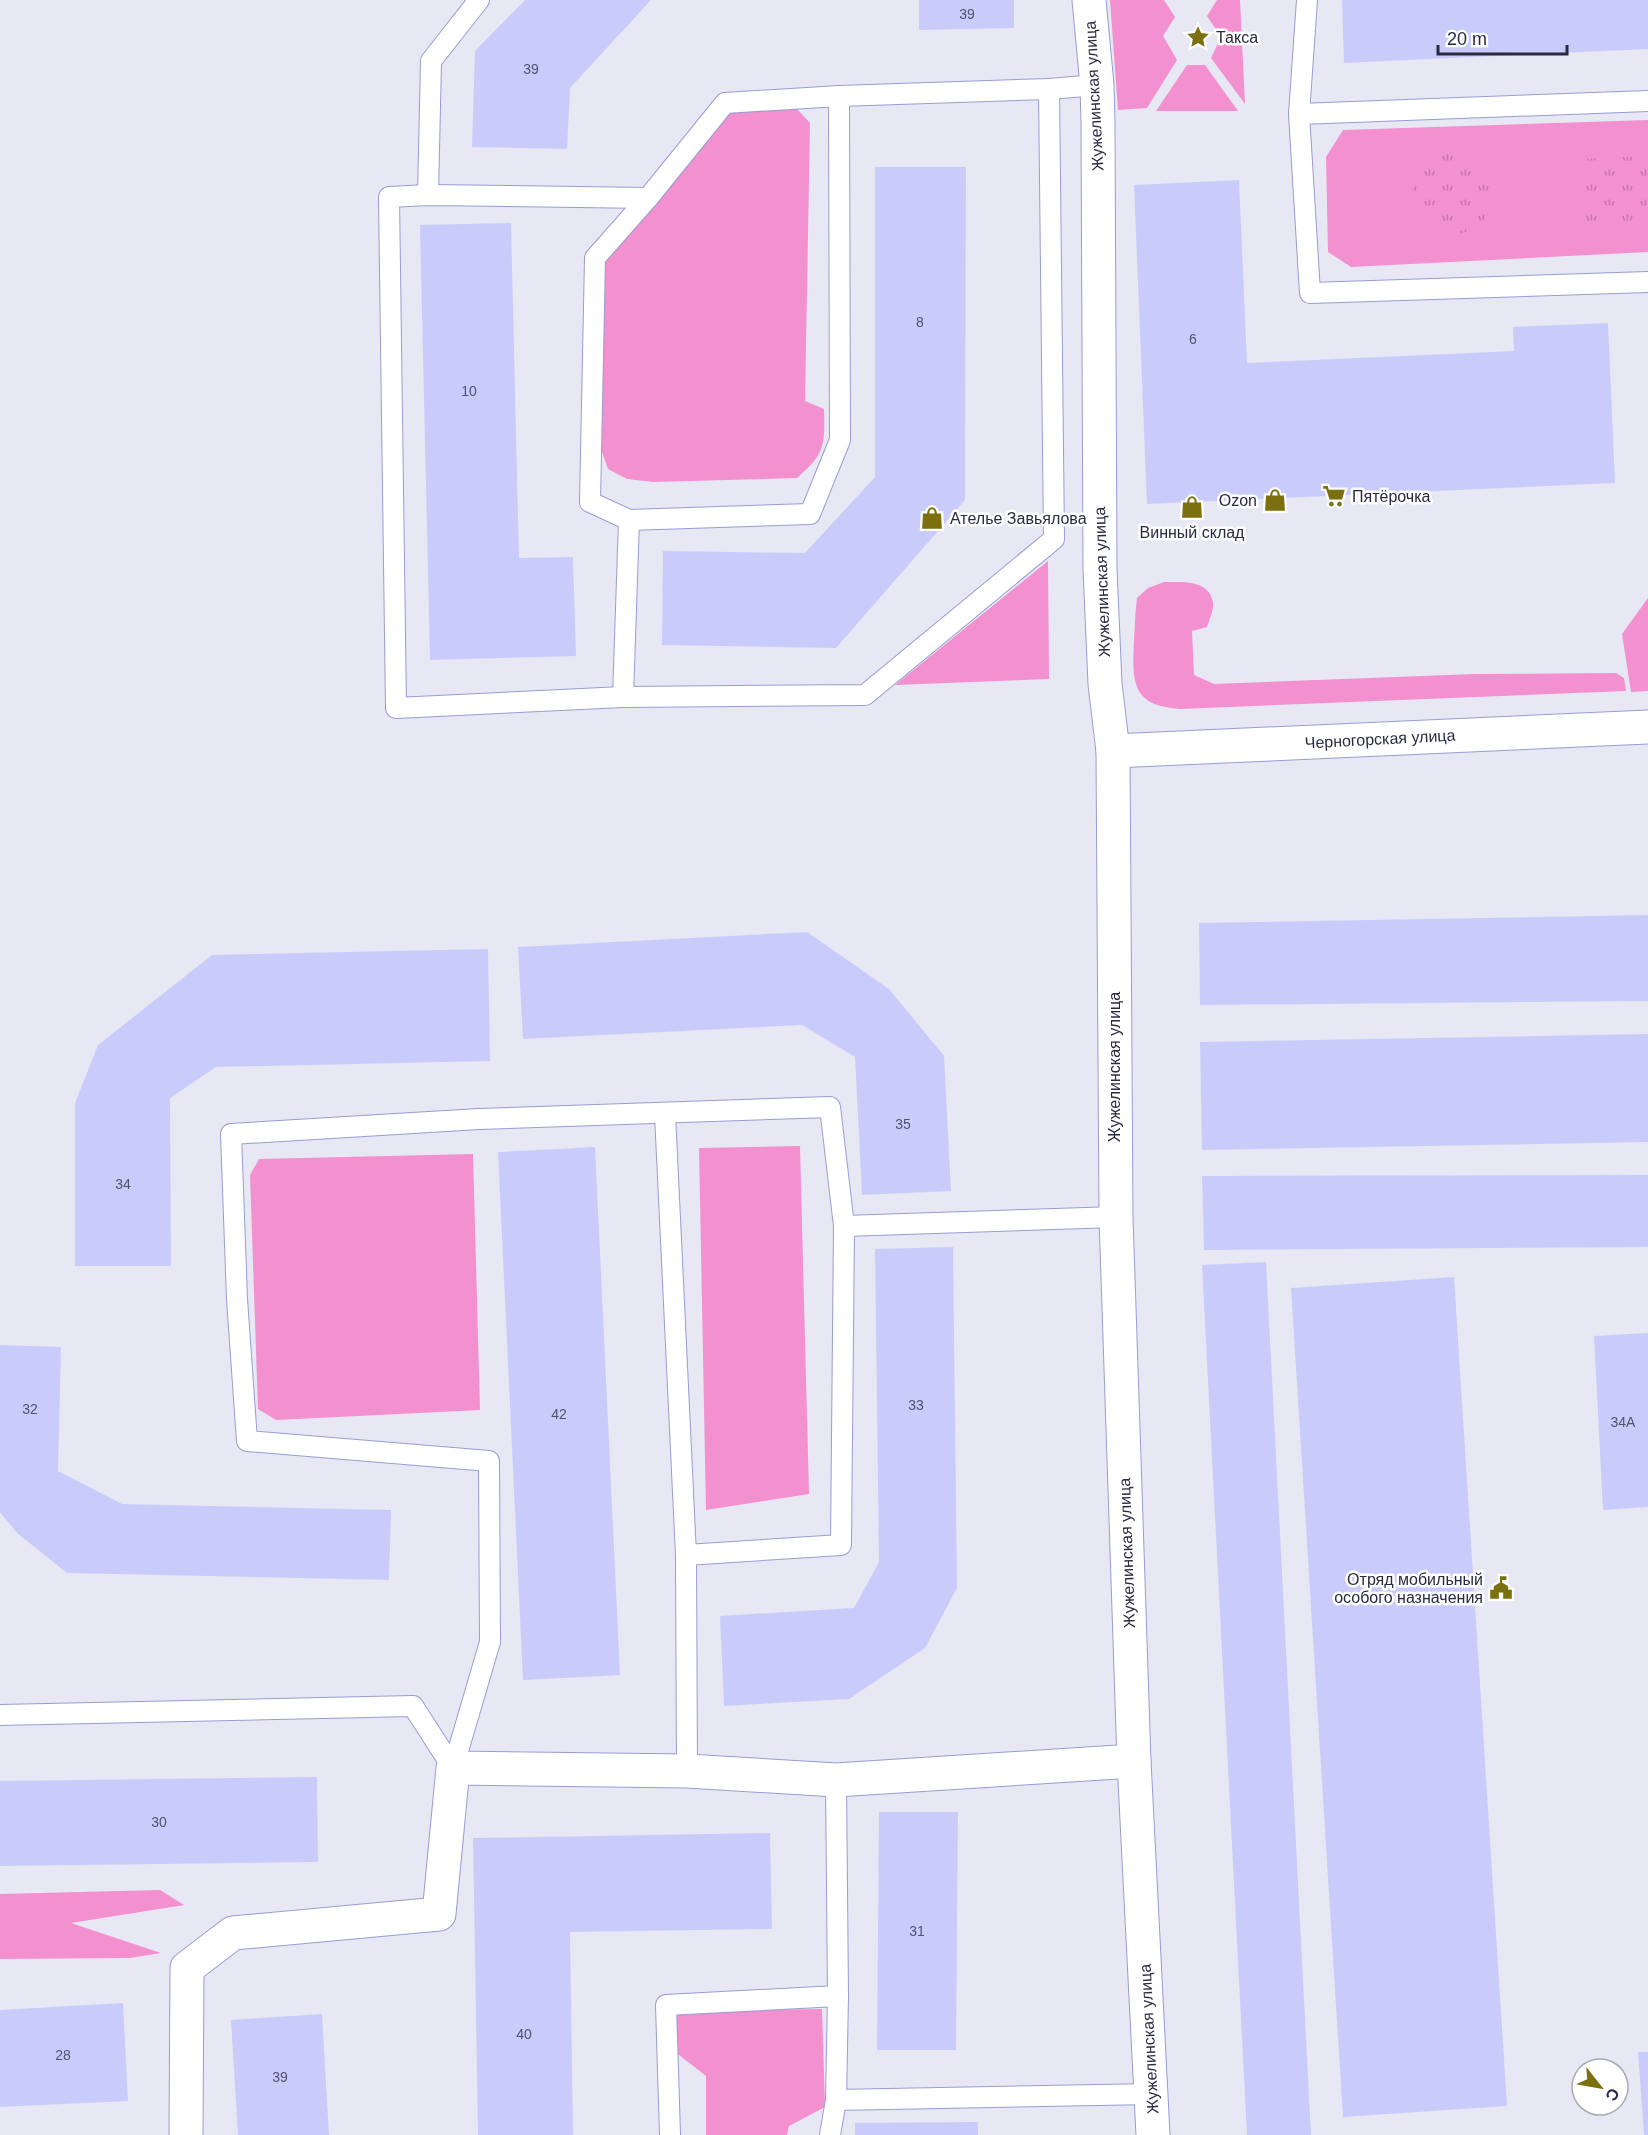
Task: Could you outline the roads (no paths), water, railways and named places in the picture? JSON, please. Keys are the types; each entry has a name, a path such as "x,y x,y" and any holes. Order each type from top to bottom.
{"street":[{"name":"Жужелинская улица","path":"1089,0 1097,86 1100,569 1105,684 1113,751 1116,1217 1134,1761 1153,2135"},
{"name":"Черногорская улица","path":"1113,751 1648,727"},
{"path":"186,2135 187,1968 233,1934 439,1914 453,1768 687,1771 836,1780 1134,1761"}],"lane":[{"path":"428,195 431,61 479,0"},
{"path":"1307,0 1299,114 1310,293 1648,282"},
{"path":"839,96 840,440 810,514 629,520 590,502 595,258 648,198 724,104 839,96 1097,86"},
{"path":"648,198 428,195 389,197 396,708 623,697 865,695 1054,539 1049,89"},
{"path":"1299,114 1648,101"},
{"path":"623,697 629,520"},
{"path":"453,1768 490,1642 489,1461 248,1441 237,1299 231,1134 479,1119 830,1107 844,1226 841,1545 686,1555"},
{"path":"664,1114 686,1555 687,1771"},
{"path":"844,1226 1116,1217"},
{"path":"0,1715 413,1706 453,1768"},
{"path":"830,2135 836,2100 838,1996 836,1780"},
{"path":"670,2135 666,2005 838,1996"},
{"path":"836,2100 1152,2094"}],"place":[{"name":"Такса","path":"1198,37"},
{"name":"Пятёрочка","path":"1334,496"},
{"name":"Ozon","path":"1275,500"},
{"name":"Винный склад","path":"1192,507"},
{"name":"Ателье Завьялова","path":"932,518"},
{"name":"Отряд мобильный особого назначения","path":"1501,1588"}]}
